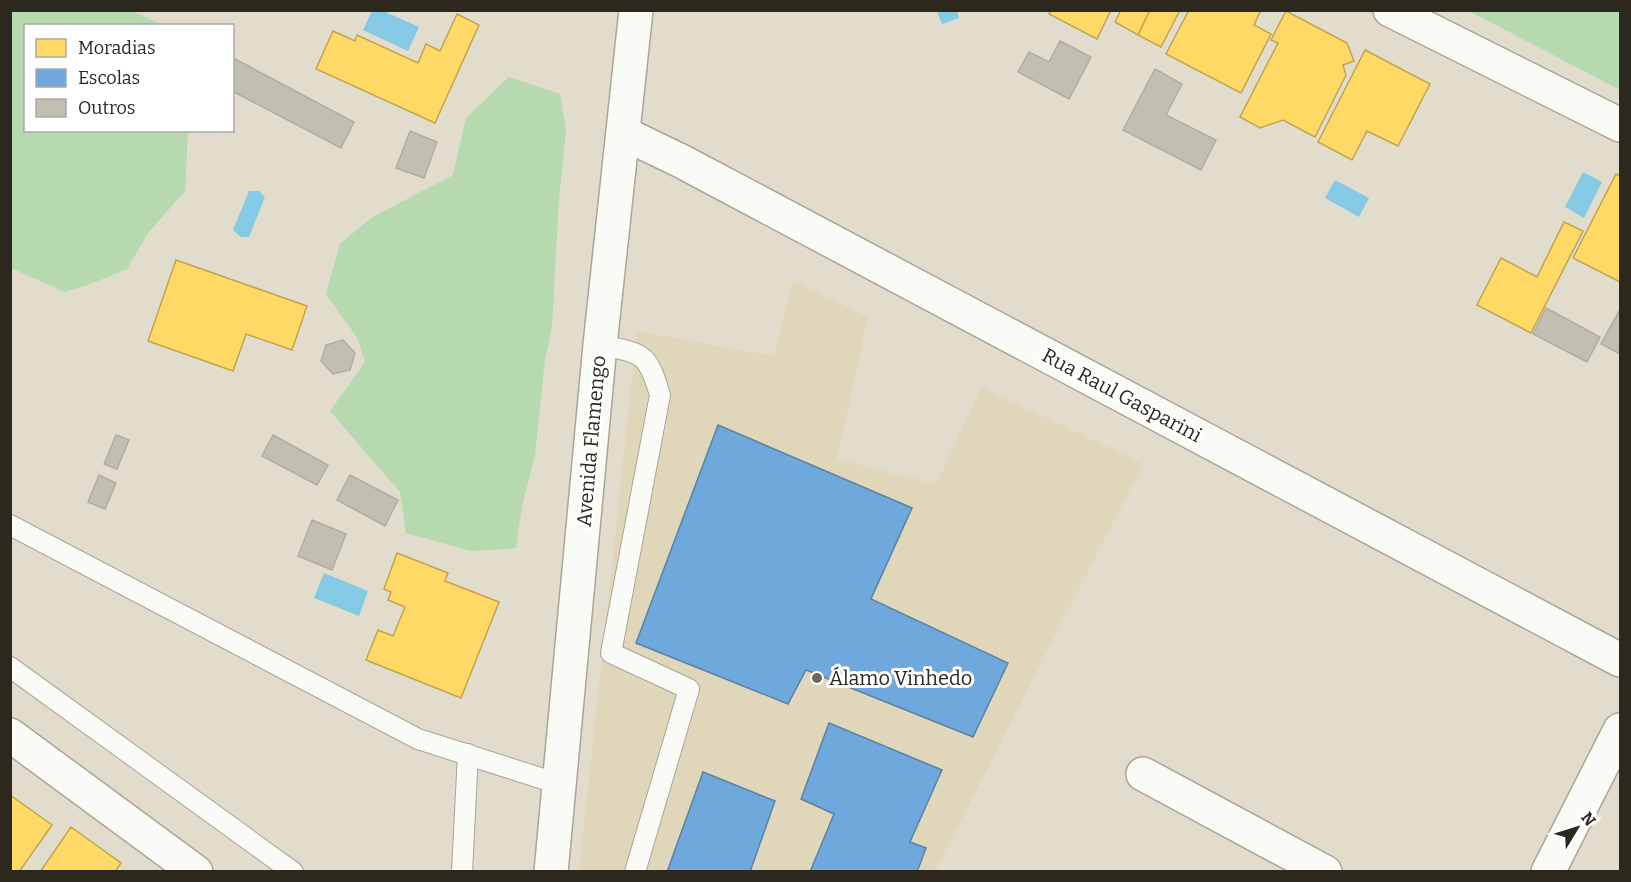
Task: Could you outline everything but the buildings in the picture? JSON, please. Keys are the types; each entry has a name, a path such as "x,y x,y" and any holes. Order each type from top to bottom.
{"street":[{"name":"Avenida Flamengo","path":"551,872 600,345 636,10"},
{"path":"1390,10 1620,125"},
{"name":"Rua Raul Gasparini","path":"623,134 683,162 1620,660"},
{"path":"1548,872 1620,730"},
{"path":"10,735 196,872"},
{"path":"1143,774 1325,872"}],"lane":[{"path":"600,345 638,353 652,368 660,395 611,653 689,689 635,872"},
{"path":"10,525 418,739 559,784"},
{"path":"10,667 293,872"},
{"path":"462,872 468,754"}],"shaded area":[{"name":"Álamo Vinhedo","path":"793,280 868,317 837,459 936,484 982,387 1143,464 935,871 579,872 637,331 774,356"}],"green space":[{"path":"10,11 132,11 161,24 24,24 24,132 188,132 185,191 148,233 127,269 65,292 11,268"},
{"path":"1469,11 1620,11 1620,90"},
{"path":"509,77 560,94 566,130 559,199 552,326 545,360 535,455 522,506 516,548 471,551 406,533 400,492 330,411 365,362 358,339 326,294 340,244 371,218 453,175 466,118"}],"water":[{"path":"372,11 383,11 419,27 408,51 363,30"},
{"path":"937,11 957,11 959,18 942,24"},
{"path":"1583,172 1602,182 1584,218 1565,207"},
{"path":"1335,180 1369,198 1359,217 1325,198"},
{"path":"249,191 259,191 265,197 249,237 241,237 233,230"},
{"path":"324,573 368,591 359,616 314,598"}],"place":[{"name":"Álamo Vinhedo","path":"817,678"}]}
